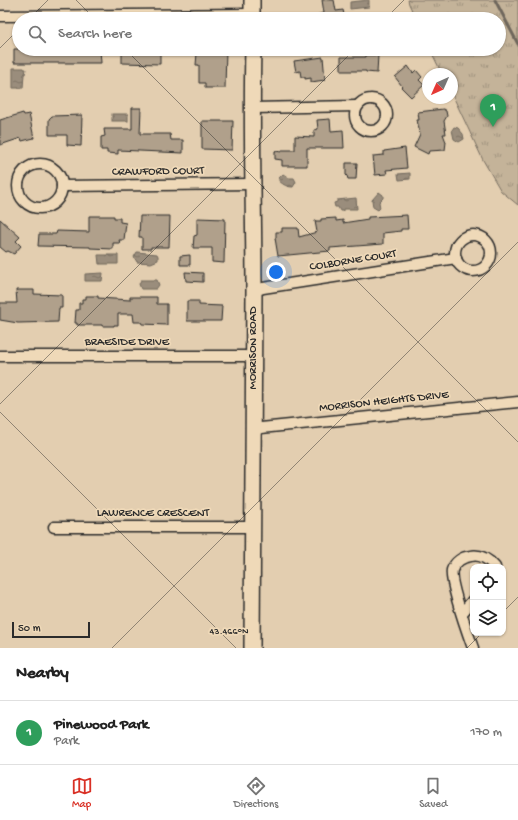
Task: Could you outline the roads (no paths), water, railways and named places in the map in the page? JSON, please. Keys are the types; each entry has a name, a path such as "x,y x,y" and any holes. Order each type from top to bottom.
{"street":[{"path":"202,12 252,11"},
{"path":"0,16 12,16"},
{"name":"MORRISON ROAD","path":"252,648 254,431 253,56"},
{"path":"252,108 357,106"},
{"path":"38,163 47,164 55,170 60,177 62,186 60,195 54,203 46,207 37,208 28,205 21,198 18,190 18,180 22,172 29,166 38,163"},
{"name":"CRAWFORD COURT","path":"62,186 253,184"},
{"name":"COLBORNE COURT","path":"254,291 263,288 456,258"},
{"name":"BRAESIDE DRIVE","path":"0,356 253,357"},
{"name":"MORRISON HEIGHTS DRIVE","path":"254,431 261,428 518,402"},
{"name":"LAWRENCE CRESCENT","path":"54,527 252,527"},
{"path":"472,648 451,576 455,565 459,560 464,558 479,555 488,559 492,564"},
{"path":"462,613 470,604"}],"water":[{"path":"369,0 369,7 350,9 350,2"},
{"path":"13,68 26,69 23,88 13,88"},
{"path":"112,114 128,114 128,121 112,121"},
{"path":"454,127 458,128 463,134 464,139 459,142 454,139 452,130"},
{"path":"410,173 410,179 399,180 398,174"},
{"path":"283,174 289,178 294,178 296,182 293,187 286,186 279,181 279,178"},
{"path":"379,192 383,195 383,198 379,202 380,208 378,210 373,207 372,200"},
{"path":"356,198 357,209 343,209 343,211 340,211 338,207 335,207 334,203 337,202 337,200"},
{"path":"137,252 157,254 158,260 151,263 137,262 134,257"},
{"path":"98,255 118,255 118,264 99,264"},
{"path":"103,273 102,281 85,281 85,274"},
{"path":"141,280 157,280 159,285 156,289 141,289 139,284"}],"waterway":[{"path":"495,0 501,12"},
{"path":"506,21 518,44"}],"place":[{"name":"Pinewood Park","path":"493,127"}]}
